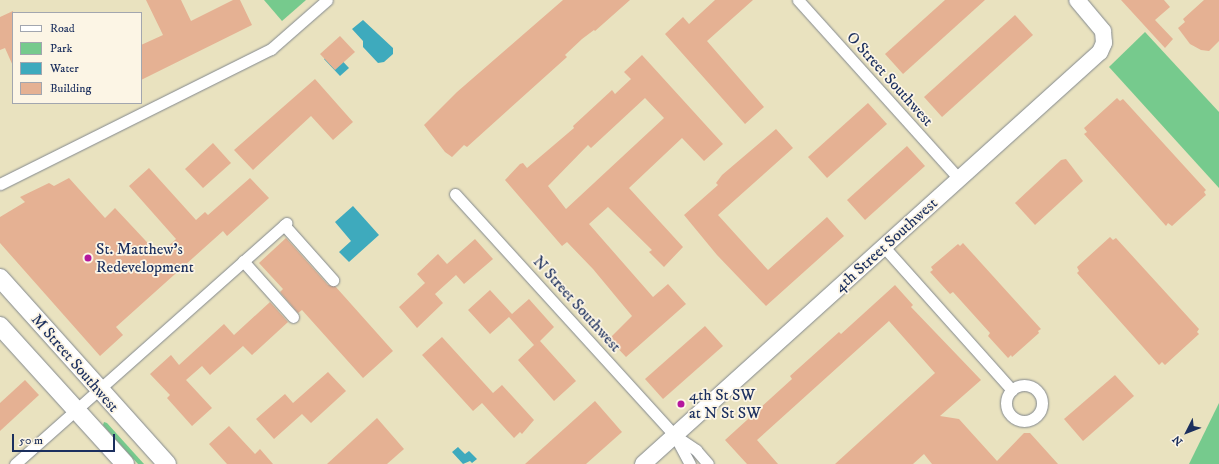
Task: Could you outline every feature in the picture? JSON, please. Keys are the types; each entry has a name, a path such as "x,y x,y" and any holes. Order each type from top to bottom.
{"main road":[{"name":"M Street Southwest","path":"0,278 98,390 167,464"},
{"name":"M Street Southwest","path":"0,326 125,464"}],"street":[{"path":"0,184 271,48 327,0"},
{"name":"O Street Southwest","path":"798,0 959,179"},
{"name":"4th Street Southwest","path":"643,464 1100,52 1104,46 1104,35 1094,18 1077,0"},
{"name":"N Street Southwest","path":"455,194 674,435 690,464"},
{"path":"15,464 285,224 333,280"},
{"path":"884,247 1012,390"},
{"path":"243,262 293,317"},
{"name":"N Street Southwest","path":"674,435 696,450 708,464"}],"green space":[{"path":"264,0 306,0 282,21"},
{"path":"1145,32 1219,112 1219,188 1109,67"},
{"path":"1219,403 1219,464 1189,464"},
{"path":"104,422 107,423 144,464 138,464 103,425"}],"water":[{"path":"363,20 393,48 393,54 384,62 378,63 363,47 363,41 352,29"},
{"path":"333,51 349,68 340,76 324,59"},
{"path":"353,206 379,235 349,262 339,252 351,241 335,222"},
{"path":"458,447 465,454 469,451 477,459 472,463 470,461 463,464 452,452"}],"building":[{"path":"146,0 181,0 191,21 233,0 240,0 252,25 142,80 142,45 163,35"},
{"path":"563,0 630,0 595,31 594,30 582,39 565,55 567,57 467,147 464,145 452,157 445,152 424,125 457,92"},
{"path":"715,0 753,0 707,41 764,107 745,124 665,34 683,17 689,24"},
{"path":"945,0 985,0 903,74 885,54"},
{"path":"1121,0 1164,0 1170,7 1155,20 1173,39 1165,48"},
{"path":"1204,0 1219,0 1219,41 1209,51 1201,50 1190,44 1178,28 1185,22 1183,19"},
{"path":"13,11 12,64 5,48 0,50 0,17"},
{"path":"1015,15 1033,35 942,117 924,97"},
{"path":"340,36 355,52 335,70 320,54"},
{"path":"642,55 723,144 704,161 682,138 629,188 683,247 664,267 649,252 652,250 608,207 589,224 653,297 668,284 686,304 626,357 609,339 632,316 593,269 567,242 562,246 505,180 520,164 523,163 527,168 574,128 573,126 612,90 615,94 631,79 624,72","holes":["645,98 664,118 566,209 548,186 588,145 591,148"]},
{"path":"315,79 353,122 333,140 311,116 253,170 234,150"},
{"path":"1117,98 1120,101 1123,99 1206,190 1204,192 1206,195 1172,226 1168,223 1166,226 1084,134 1087,132 1084,128"},
{"path":"868,103 887,124 827,178 808,157"},
{"path":"776,129 793,148 718,215 768,270 827,217 844,236 766,306 717,255 684,215 718,185 716,183 722,175"},
{"path":"213,143 231,163 203,188 185,169"},
{"path":"907,146 925,166 865,220 847,200"},
{"path":"1066,159 1083,181 1035,225 1015,203 1061,160"},
{"name":"St. Matthew's Redevelopment","path":"149,168 196,220 205,212 208,215 250,178 269,198 227,236 223,231 116,327 123,335 100,356 0,243 0,217 25,202 20,197 49,183 54,186 69,178 105,218 115,208 159,255 176,239 129,186"},
{"path":"1110,237 1113,240 1116,238 1199,329 1197,332 1199,334 1165,365 1162,362 1159,365 1077,273 1079,271 1077,267"},
{"path":"286,238 328,285 335,286 393,351 363,378 302,310 298,313 280,292 283,289 259,263"},
{"path":"475,239 493,259 464,284 456,275 435,294 443,303 417,328 399,307 425,283 417,274 438,254 447,264"},
{"path":"963,243 1041,329 1038,331 1039,333 1012,357 1011,355 1008,358 988,336 990,333 953,292 950,294 930,272 933,270 931,267 958,244 960,246"},
{"path":"895,285 913,305 911,307 981,380 940,416 959,419 997,461 1024,433 1030,433 1058,464 932,464 924,454 913,464 835,464 935,373 889,321 757,440 778,464 747,464 725,440 792,379 790,376 839,332 841,334"},
{"path":"490,290 512,314 529,299 554,327 540,341 576,381 554,401 518,360 534,345 509,317 490,334 468,310"},
{"path":"270,302 288,322 252,355 243,346 210,375 202,366 186,380 212,408 192,426 167,398 170,395 150,374 171,355 179,365 224,324 234,335"},
{"path":"705,326 723,346 663,399 645,379"},
{"path":"442,337 493,393 502,385 534,420 522,434 520,432 514,438 482,403 473,411 422,355"},
{"path":"328,372 346,391 311,423 302,414 274,439 256,419 285,394 293,403"},
{"path":"1115,375 1134,396 1083,441 1064,419"},
{"path":"25,380 39,395 0,431 0,403"},
{"path":"595,401 622,432 586,464 525,464"},
{"path":"377,418 404,449 387,464 327,464"},
{"path":"229,426 255,454 260,449 273,464 227,464 209,444"}],"place":[{"name":"St. Matthew's Redevelopment","path":"88,258"},
{"name":"4th St SW at N St SW","path":"681,404"}]}
